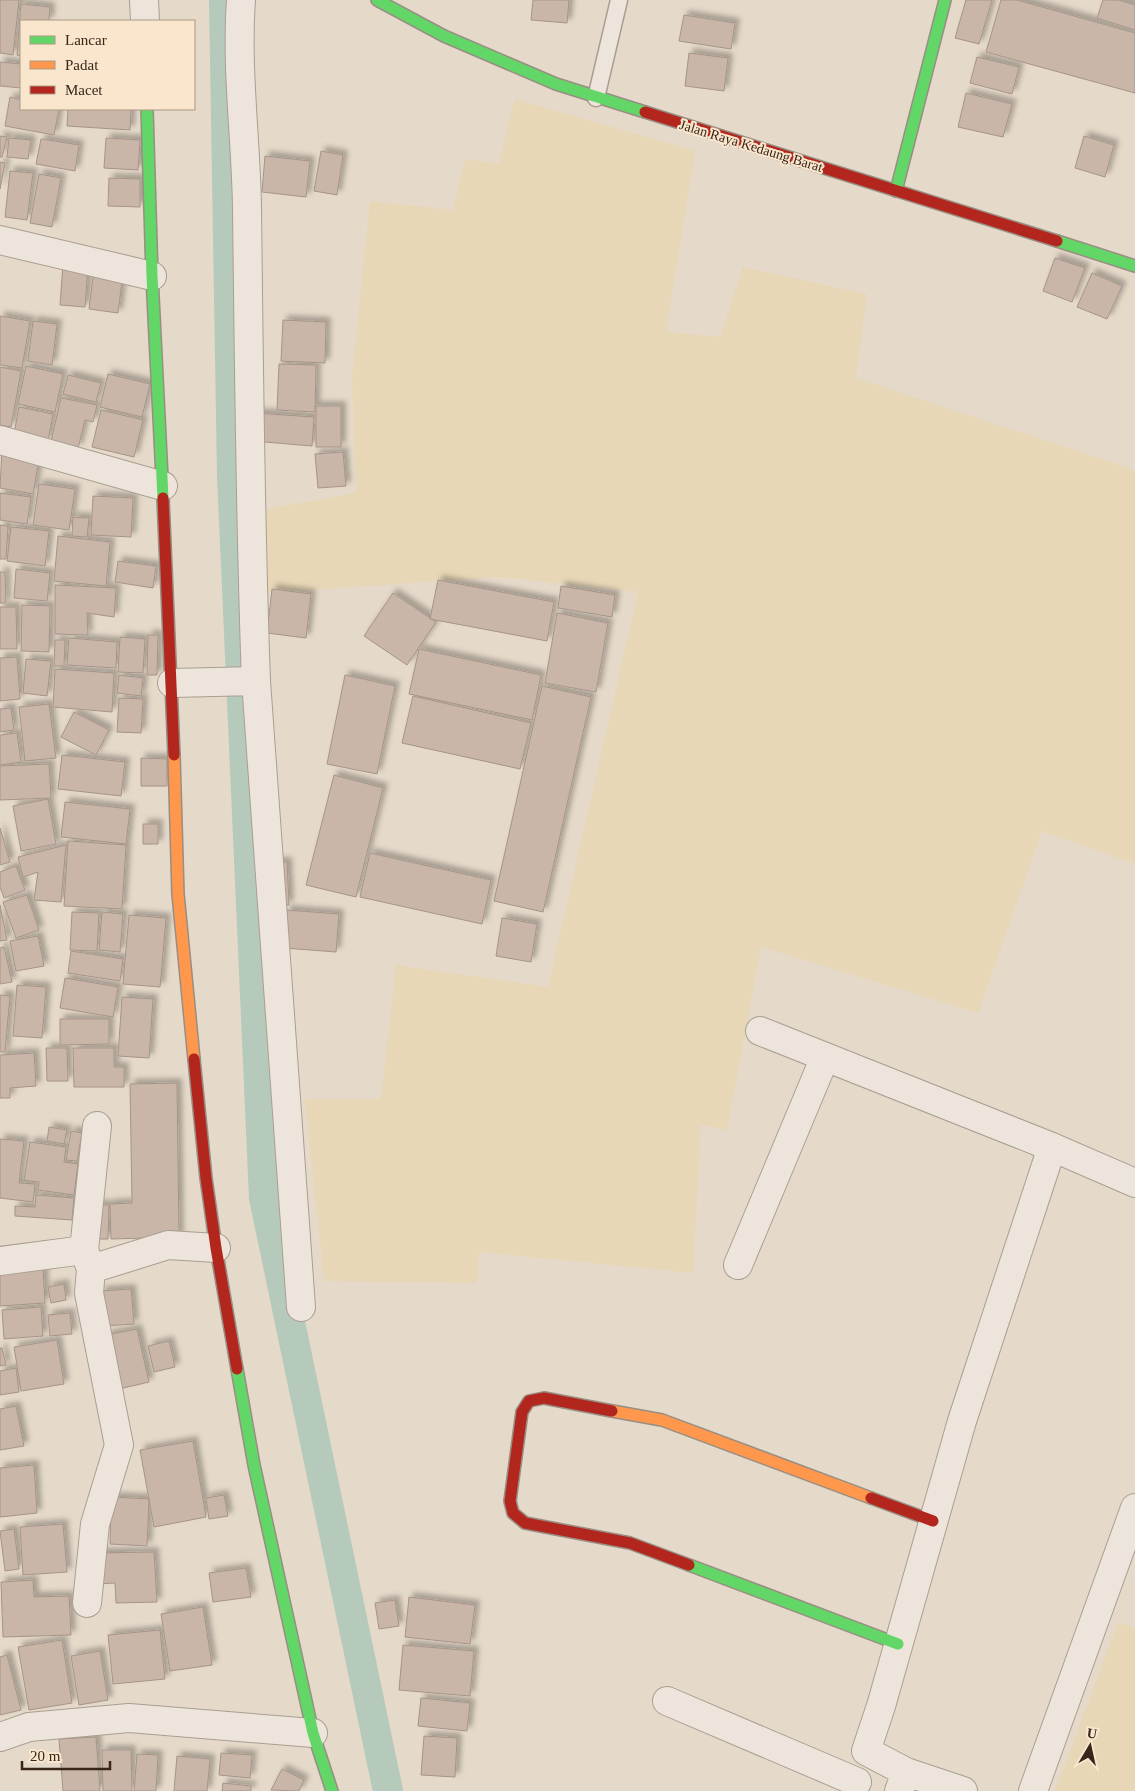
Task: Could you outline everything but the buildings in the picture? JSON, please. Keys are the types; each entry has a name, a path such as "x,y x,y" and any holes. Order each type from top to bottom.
{"street":[{"path":"144,0 145,20"},
{"path":"241,0 238,37 246,172 252,681 301,1307"},
{"name":"Jalan Raya Kedaung Barat","path":"377,0 444,36 556,84 1135,266"},
{"path":"896,191 945,0"},
{"path":"148,110 152,276 163,486 181,683 178,894 206,1178 216,1248 254,1466 313,1733 332,1791"},
{"path":"0,240 152,276"},
{"path":"0,440 163,486"},
{"path":"181,683 252,681"},
{"path":"760,1031 1052,1147 1135,1183"},
{"path":"738,1265 825,1057"},
{"path":"87,1603 95,1524 119,1445 89,1293 88,1259 97,1126"},
{"path":"667,1701 856,1786 962,1421 1052,1147"},
{"path":"0,1261 88,1259 168,1245 216,1248"},
{"path":"898,1644 630,1543 525,1523 513,1513 510,1501 522,1412 529,1401 544,1398 662,1420 933,1521"},
{"path":"1033,1791 1135,1508"},
{"path":"0,1737 29,1728 129,1718 313,1733"},
{"path":"866,1751 903,1781 963,1791"}],"lane":[{"path":"596,98 619,0"}],"shaded area":[{"path":"515,99 695,151 666,332 720,337 743,267 867,294 856,378 1135,470 1135,864 1042,831 978,1013 761,947 727,1130 701,1125 693,1273 479,1252 477,1283 324,1281 305,1099 381,1099 396,965 548,987 638,592 498,577 254,594 250,512 356,493 352,378 370,201 453,210 465,159 499,164"},
{"path":"1118,1623 1135,1627 1135,1791 1055,1791"}],"waterway":[{"path":"224,0 232,475 264,1198 388,1791"}],"traffic: fast":[{"path":"377,0 444,36 556,84 645,112"},
{"path":"896,191 945,0"},
{"path":"147,110 152,276 163,498"},
{"path":"1057,241 1135,266"},
{"path":"237,1369 254,1465 313,1733 332,1791"},
{"path":"689,1565 898,1644"}],"traffic: slow":[{"path":"174,755 178,894 194,1059"},
{"path":"612,1411 662,1420 871,1498"}],"traffic: jam":[{"path":"645,112 1057,241"},
{"path":"163,498 174,755"},
{"path":"194,1059 206,1178 237,1369"},
{"path":"612,1411 544,1398 529,1401 522,1412 510,1501 513,1513 525,1523 630,1543 689,1565"},
{"path":"871,1498 933,1521"}]}
